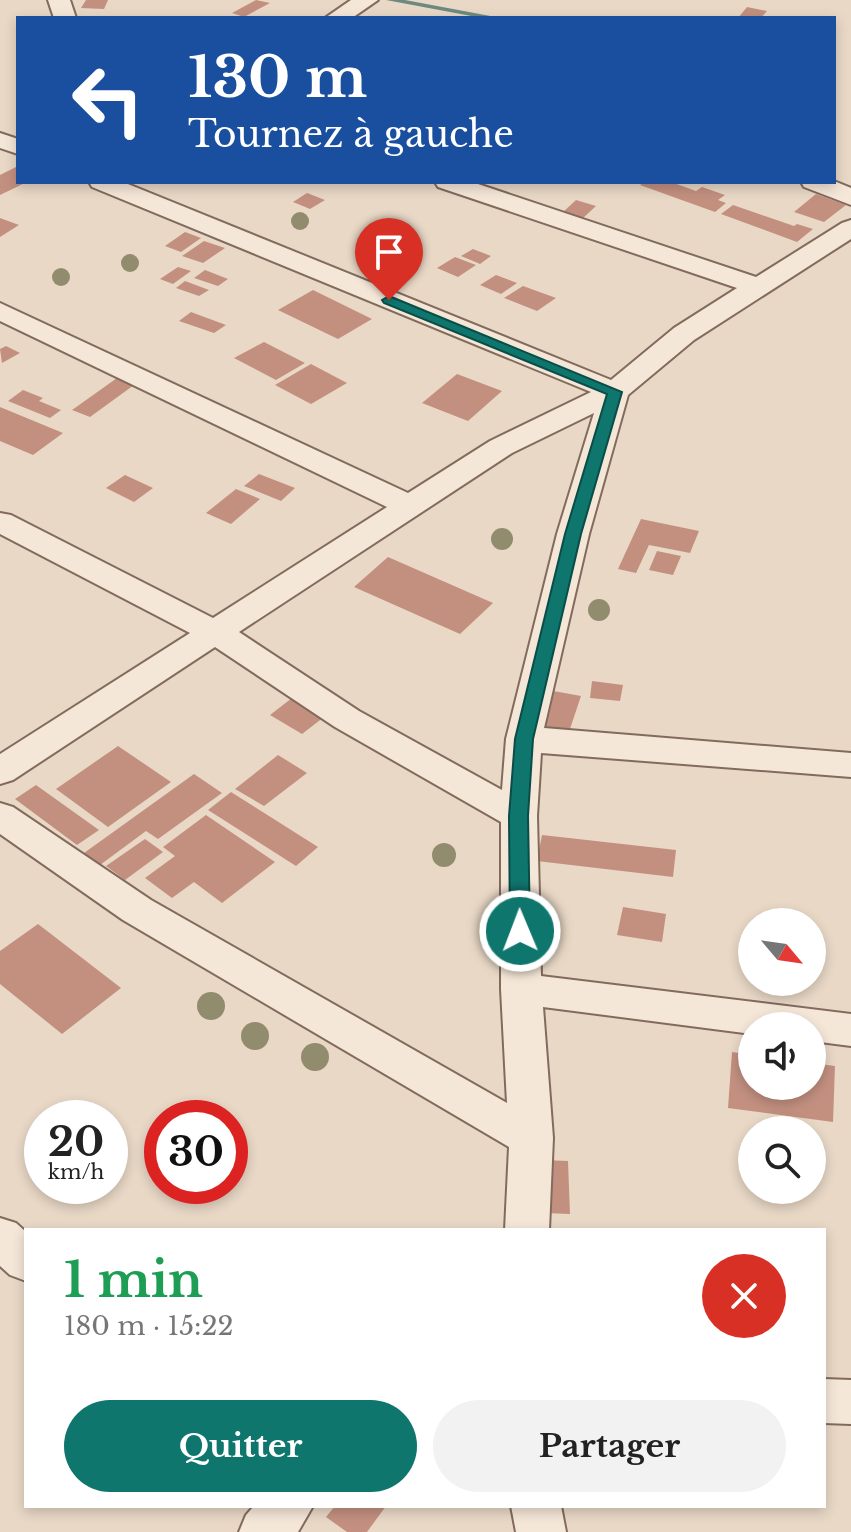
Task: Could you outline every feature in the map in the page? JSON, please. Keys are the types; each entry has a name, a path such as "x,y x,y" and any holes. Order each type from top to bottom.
{"street":[{"path":"339,16 367,0"},
{"path":"3,127 16,144"},
{"path":"106,184 615,392"},
{"path":"453,184 760,287"},
{"path":"818,184 851,197"},
{"path":"0,771 501,447 615,392 684,334 851,228"},
{"path":"0,311 410,506"},
{"path":"527,1228 531,1138 521,989 519,816 524,739 573,534 615,392"},
{"path":"0,522 217,633 347,719 519,816"},
{"path":"524,739 851,765"},
{"path":"0,816 137,910 531,1138"},
{"path":"521,989 851,1030"},
{"path":"0,1237 24,1259"},
{"path":"826,1401 851,1402"},
{"path":"264,1532 286,1508"},
{"path":"536,1508 541,1532"}],"building":[{"path":"86,0 108,0 104,9 81,8"},
{"path":"256,0 270,3 246,16 232,13"},
{"path":"747,7 767,11 763,16 740,16"},
{"path":"16,167 16,184 23,184 0,195 0,175"},
{"path":"677,184 696,191 702,187 725,195 718,200 726,203 715,212 640,185"},
{"path":"307,193 325,200 310,209 293,202"},
{"path":"816,194 846,205 824,222 794,212"},
{"path":"576,200 596,206 582,219 562,213"},
{"path":"733,205 794,226 797,224 813,229 797,242 721,214"},
{"path":"0,218 19,225 0,237"},
{"path":"185,232 201,238 181,252 165,246"},
{"path":"204,241 225,248 203,263 182,256"},
{"path":"473,249 491,256 480,264 461,256"},
{"path":"455,257 476,265 458,277 437,268"},
{"path":"178,267 191,271 173,284 160,279"},
{"path":"205,270 228,279 218,286 194,278"},
{"path":"496,275 517,283 501,294 480,285"},
{"path":"185,281 209,290 199,296 176,288"},
{"path":"523,286 556,298 537,311 504,298"},
{"path":"313,290 372,319 338,339 278,310"},
{"path":"191,312 226,325 214,333 179,321"},
{"path":"264,342 305,363 276,380 234,358"},
{"path":"6,346 20,353 2,363 0,349"},
{"path":"311,364 347,383 311,404 275,385"},
{"path":"457,374 502,391 468,421 422,403"},
{"path":"117,378 134,385 90,417 72,410"},
{"path":"23,390 61,410 50,418 8,401"},
{"path":"0,407 63,433 33,455 0,441"},
{"path":"259,474 295,488 281,501 244,486"},
{"path":"125,475 153,488 134,502 106,488"},
{"path":"236,489 260,499 231,524 206,513"},
{"path":"641,519 699,531 690,553 649,545 636,573 618,569"},
{"path":"657,551 681,556 673,575 649,570"},
{"path":"388,557 493,603 460,634 354,587"},
{"path":"592,681 623,685 620,701 590,698"},
{"path":"548,690 581,696 569,732 535,726"},
{"path":"292,698 324,717 302,734 270,715"},
{"path":"118,746 171,782 108,827 56,789"},
{"path":"278,755 307,773 264,806 235,789"},
{"path":"194,774 222,793 158,839 146,831 100,865 84,853"},
{"path":"36,785 99,830 77,845 15,799"},
{"path":"231,792 318,847 296,866 208,810"},
{"path":"206,815 275,862 222,903 194,882 172,898 145,878 175,856 163,847"},
{"path":"542,835 676,850 673,877 537,861"},
{"path":"145,839 163,852 125,880 106,866"},
{"path":"623,907 666,914 662,942 617,935"},
{"path":"38,924 121,988 62,1034 0,984 0,951"},
{"path":"732,1052 738,1053 738,1100 826,1100 826,1065 835,1066 833,1122 826,1121 826,1116 788,1116 728,1108"},
{"path":"543,1160 568,1161 570,1214 544,1213"},
{"path":"333,1508 385,1508 367,1532 347,1532 326,1517"}],"waterway":[{"path":"390,0 485,16"}],"route":[{"path":"389,300 615,392 573,534 524,739 519,816 520,931"}]}
